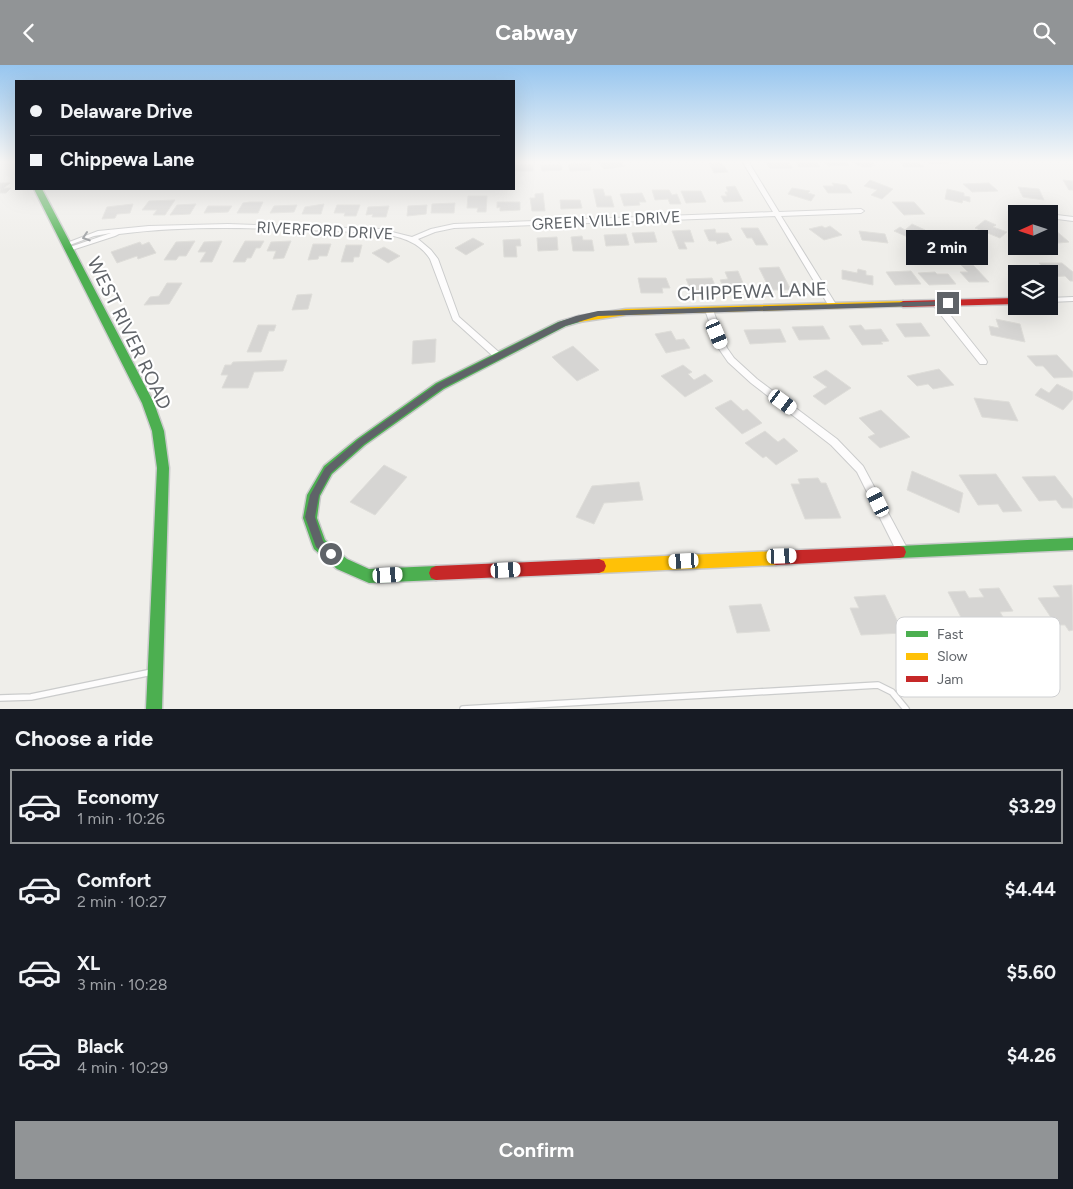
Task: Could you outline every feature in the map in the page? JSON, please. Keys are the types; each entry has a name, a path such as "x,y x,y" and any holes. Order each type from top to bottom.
{"street":[{"name":"WEST RIVER ROAD","path":"39,191 148,403 158,431 163,468 162,559 154,709"},
{"path":"763,191 833,306"},
{"name":"GREEN VILLE DRIVE","path":"413,239 433,230 454,226 861,211"},
{"path":"1058,217 1073,219"},
{"name":"RIVERFORD DRIVE","path":"68,247 113,235 117,232 149,228 278,227 380,231 413,239 422,245 434,259 456,318 498,356"},
{"path":"1058,300 1073,299"},
{"name":"CHIPPEWA LANE","path":"1008,301 598,314 579,317 440,386 361,442 328,470 314,495 310,517 319,544 342,564 369,576 1073,544"},
{"path":"936,303 983,362"},
{"path":"709,310 723,349 731,360 754,381 834,442 860,469 903,552"}],"lane":[{"path":"0,698 31,697 156,671"},
{"path":"463,709 878,685 892,692 896,697"},
{"path":"896,697 906,709"}],"building":[{"path":"593,191 604,191 605,196 611,196 614,207 597,207"},
{"path":"652,191 670,191 672,195 677,194 681,204 670,204 668,199 655,200"},
{"path":"681,191 701,191 706,202 686,203"},
{"path":"738,191 743,201 724,202 721,196 727,196 725,192"},
{"path":"790,191 810,191 808,193 815,195 811,201 788,194"},
{"path":"827,191 851,191 852,193 828,193"},
{"path":"876,191 891,191 882,199 871,195"},
{"path":"947,191 956,191 970,197 970,202 963,200 962,203 945,199"},
{"path":"1020,191 1040,191 1044,200 1023,197"},
{"path":"543,193 545,211 532,211 530,198 535,198 535,194"},
{"path":"642,193 646,202 639,202 640,205 624,206 620,194"},
{"path":"468,196 487,196 486,212 477,212 478,208 467,208"},
{"path":"175,200 165,215 153,215 157,210 142,210 149,201"},
{"path":"560,200 580,200 582,208 561,209"},
{"path":"263,202 258,213 237,213 243,203"},
{"path":"497,202 520,202 520,210 500,211 500,207 497,208"},
{"path":"892,202 914,202 925,214 904,215"},
{"path":"455,203 454,213 431,213 432,204"},
{"path":"133,204 130,213 117,214 115,218 102,219 107,207"},
{"path":"196,204 190,214 170,215 177,205"},
{"path":"324,204 321,214 302,214 305,207"},
{"path":"297,205 294,212 270,213 274,206"},
{"path":"337,205 360,205 356,216 344,216 345,213 334,213"},
{"path":"427,205 426,214 407,216 408,206"},
{"path":"208,206 232,206 228,212 204,213"},
{"path":"389,206 386,217 372,217 373,214 366,215 368,207"},
{"path":"985,220 996,225 993,227 1007,232 1000,238 975,228"},
{"path":"912,224 925,230 917,236 921,238 917,241 894,231 900,227 905,230"},
{"path":"822,226 825,228 830,226 842,235 824,240 809,229"},
{"path":"741,228 758,228 768,245 756,245 752,238 747,238"},
{"path":"715,229 716,233 728,233 732,240 717,244 716,241 709,241 704,230"},
{"path":"690,230 694,242 684,242 687,249 679,249 672,231"},
{"path":"859,231 885,234 888,243 862,240"},
{"path":"654,232 657,242 635,243 632,233"},
{"path":"1058,232 1069,242 1058,243"},
{"path":"626,234 629,245 606,246 604,235"},
{"path":"582,236 583,240 592,240 594,251 573,251 571,237"},
{"path":"557,237 558,250 538,251 537,238"},
{"path":"473,238 484,244 466,255 455,248"},
{"path":"520,239 521,246 516,246 517,257 504,257 503,240"},
{"path":"195,241 186,256 179,256 176,260 164,260 176,242"},
{"path":"222,241 212,262 200,262 206,252 198,252 204,242"},
{"path":"245,241 264,241 260,248 256,248 251,258 247,258 245,262 233,262"},
{"path":"291,241 284,258 273,259 276,251 267,251 271,242"},
{"path":"140,242 142,245 149,242 156,253 138,259 137,256 117,263 111,252"},
{"path":"313,244 331,244 327,256 319,256 318,259 308,260"},
{"path":"346,245 362,245 359,257 354,257 353,262 341,262"},
{"path":"384,247 400,256 388,263 372,253"},
{"path":"1039,263 1062,263 1073,272 1073,281 1070,281 1065,276 1058,277 1058,265 1041,265"},
{"path":"961,265 973,265 989,282 969,282 960,272 968,272"},
{"path":"779,267 791,290 770,290 759,268"},
{"path":"858,269 866,271 866,275 873,276 873,285 842,279 842,270 857,273"},
{"path":"738,271 746,290 725,291 720,280 728,279 725,272"},
{"path":"911,271 921,284 895,285 886,272"},
{"path":"935,272 937,274 948,274 956,284 929,285 918,273"},
{"path":"638,278 666,278 670,288 662,288 663,293 641,293"},
{"path":"712,278 716,288 703,289 704,292 692,293 686,279"},
{"path":"167,283 182,283 169,304 144,305 150,297 159,296"},
{"path":"312,294 308,309 292,310 297,295"},
{"path":"996,319 1020,324 1025,342 991,335 989,326 999,328"},
{"path":"921,323 930,336 905,337 896,324"},
{"path":"258,325 276,325 274,331 269,331 261,352 247,352"},
{"path":"861,325 865,330 881,329 889,341 881,342 883,344 862,345 849,326"},
{"path":"823,326 830,339 799,340 792,327"},
{"path":"780,329 786,342 750,344 744,330"},
{"path":"671,331 676,340 684,339 690,348 666,353 655,334"},
{"path":"436,339 435,362 412,364 413,341"},
{"path":"573,346 599,370 577,381 552,357"},
{"path":"1057,355 1073,372 1073,377 1054,378 1043,366 1036,366 1027,356"},
{"path":"287,360 283,371 254,372 248,388 222,388 228,375 221,375 225,365 231,365 233,362"},
{"path":"683,365 692,372 688,374 694,380 705,374 713,381 685,397 661,376"},
{"path":"939,369 954,385 933,389 928,384 917,386 907,376"},
{"path":"826,370 851,388 825,405 813,396 827,387 813,377"},
{"path":"1057,384 1073,392 1073,399 1063,410 1035,395 1041,388 1049,393"},
{"path":"974,398 1009,402 1018,421 982,417"},
{"path":"731,400 743,411 747,409 762,423 742,434 715,408"},
{"path":"881,410 910,437 880,448 868,437 875,434 859,418"},
{"path":"765,431 778,442 784,438 798,451 776,465 766,456 763,458 745,443"},
{"path":"384,465 407,477 375,515 350,502"},
{"path":"912,471 963,493 959,513 907,490"},
{"path":"996,474 1022,511 1003,512 998,504 978,505 959,475"},
{"path":"1055,476 1073,499 1073,508 1062,508 1056,500 1039,501 1022,477"},
{"path":"818,478 821,483 826,483 841,518 805,519 791,484 800,484 798,479"},
{"path":"639,482 643,500 604,503 594,524 576,517 592,486"},
{"path":"1072,585 1073,630 1069,631 1065,625 1060,625 1060,617 1051,617 1038,598 1060,597 1053,586"},
{"path":"999,588 1013,611 1000,612 1003,617 961,617 948,592 965,591 969,598 984,597 979,589"},
{"path":"885,595 896,618 896,633 861,635 850,608 859,608 854,597"},
{"path":"761,604 770,631 737,633 729,606"}],"traffic: fast":[{"path":"39,191 148,403 158,431 163,468 154,709"},
{"path":"436,573 369,576 342,564 319,544 310,518 314,495 328,470 361,442 440,386 562,324 579,319"},
{"path":"899,552 1073,544"}],"traffic: slow":[{"path":"579,319 626,312 903,304"},
{"path":"599,566 776,558"}],"traffic: jam":[{"path":"903,304 1008,301"},
{"path":"776,558 899,552"},
{"path":"436,573 599,566"}],"route":[{"path":"331,554 319,544 310,517 314,495 328,470 361,442 440,386 579,317 598,314 948,303"}]}
